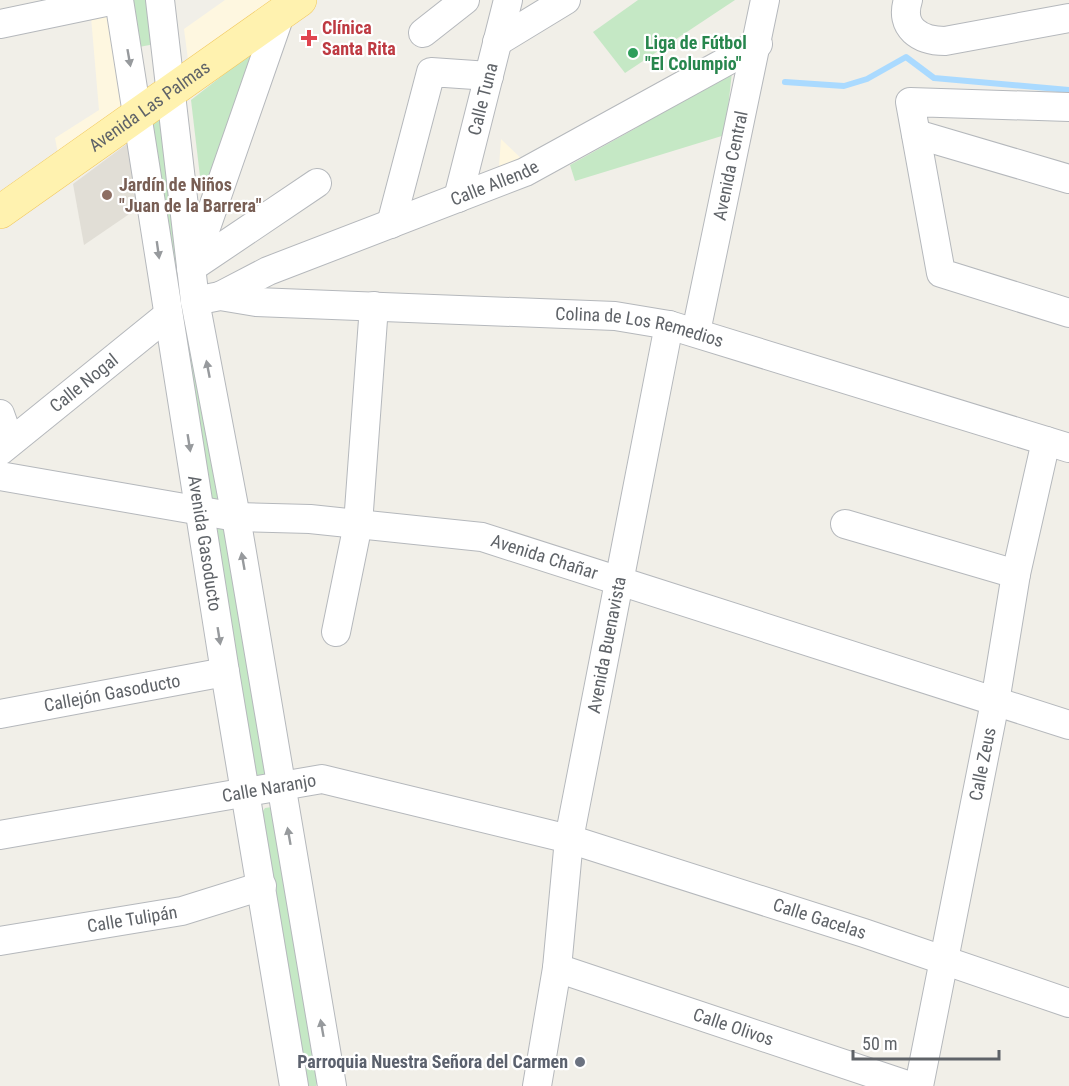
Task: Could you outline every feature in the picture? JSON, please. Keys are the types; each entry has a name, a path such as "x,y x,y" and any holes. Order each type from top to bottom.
{"main road":[{"name":"Avenida Las Palmas","path":"0,212 290,7"}],"street":[{"path":"3,16 117,0"},
{"name":"Avenida Gasoducto","path":"117,0 138,114 225,672 247,792 294,1086"},
{"name":"Avenida Gasoducto","path":"160,0 191,268 208,299 236,517 332,1086"},
{"path":"423,33 465,0"},
{"name":"Calle Tuna","path":"458,198 508,0"},
{"path":"497,42 566,0"},
{"name":"Avenida Central","path":"696,332 758,44 765,0"},
{"path":"908,0 905,11 908,24 917,36 930,40 945,40 1069,18"},
{"path":"191,268 290,7"},
{"name":"Calle Allende","path":"208,299 268,271 525,172 758,44"},
{"path":"391,224 431,72 489,76"},
{"path":"1069,107 910,102 941,273 1069,313"},
{"path":"916,134 1069,179"},
{"path":"191,268 317,183"},
{"name":"Colina de Los Remedios","path":"208,299 615,316 669,325 1058,444"},
{"path":"336,632 358,524 374,306"},
{"name":"Calle Nogal","path":"5,447 168,315"},
{"name":"Avenida Buenavista","path":"537,1086 557,968 569,839 669,325"},
{"path":"0,414 5,447"},
{"name":"Calle Zeus","path":"919,1086 994,702 1016,574 1058,444"},
{"name":"Avenida Chañar","path":"0,476 236,517 358,524 482,537 1069,725"},
{"path":"845,524 1016,574"},
{"name":"Callejón Gasoducto","path":"0,714 225,672"},
{"name":"Calle Naranjo","path":"0,835 247,792 280,784 322,779 569,839"},
{"name":"Calle Gacelas","path":"569,839 864,933 1069,1003"},
{"name":"Calle Tulipán","path":"0,941 182,911 262,886"},
{"name":"Calle Olivos","path":"557,968 910,1086"}],"shaded area":[{"path":"225,0 275,0 188,60 184,29"},
{"path":"119,15 127,105 58,154 55,138 99,110 91,17"},
{"path":"501,139 528,165 498,180"},
{"name":"Jardín de Niños \"Juan de la Barrera\"","path":"128,143 141,206 84,245 73,184"}],"green space":[{"path":"131,0 148,0 155,44 139,47"},
{"name":"Liga de Fútbol \"El Columpio\"","path":"638,0 735,0 625,73 593,32"},
{"path":"267,41 205,219 191,100"},
{"path":"732,72 725,135 575,181 570,165 638,127 646,114"},
{"path":"164,109 224,503 209,501 150,114"},
{"path":"216,524 230,527 273,775 256,784"},
{"path":"272,807 322,1066 316,1086 308,1086 259,817 265,808"}],"waterway":[{"path":"785,82 844,86 867,79 906,57 934,78 1069,90"}],"place":[{"name":"Clínica Santa Rita","path":"309,38"},
{"name":"Liga de Fútbol \"El Columpio\"","path":"633,53"},
{"name":"Jardín de Niños \"Juan de la Barrera\"","path":"107,195"},
{"name":"Parroquia Nuestra Señora del Carmen","path":"580,1062"}]}
